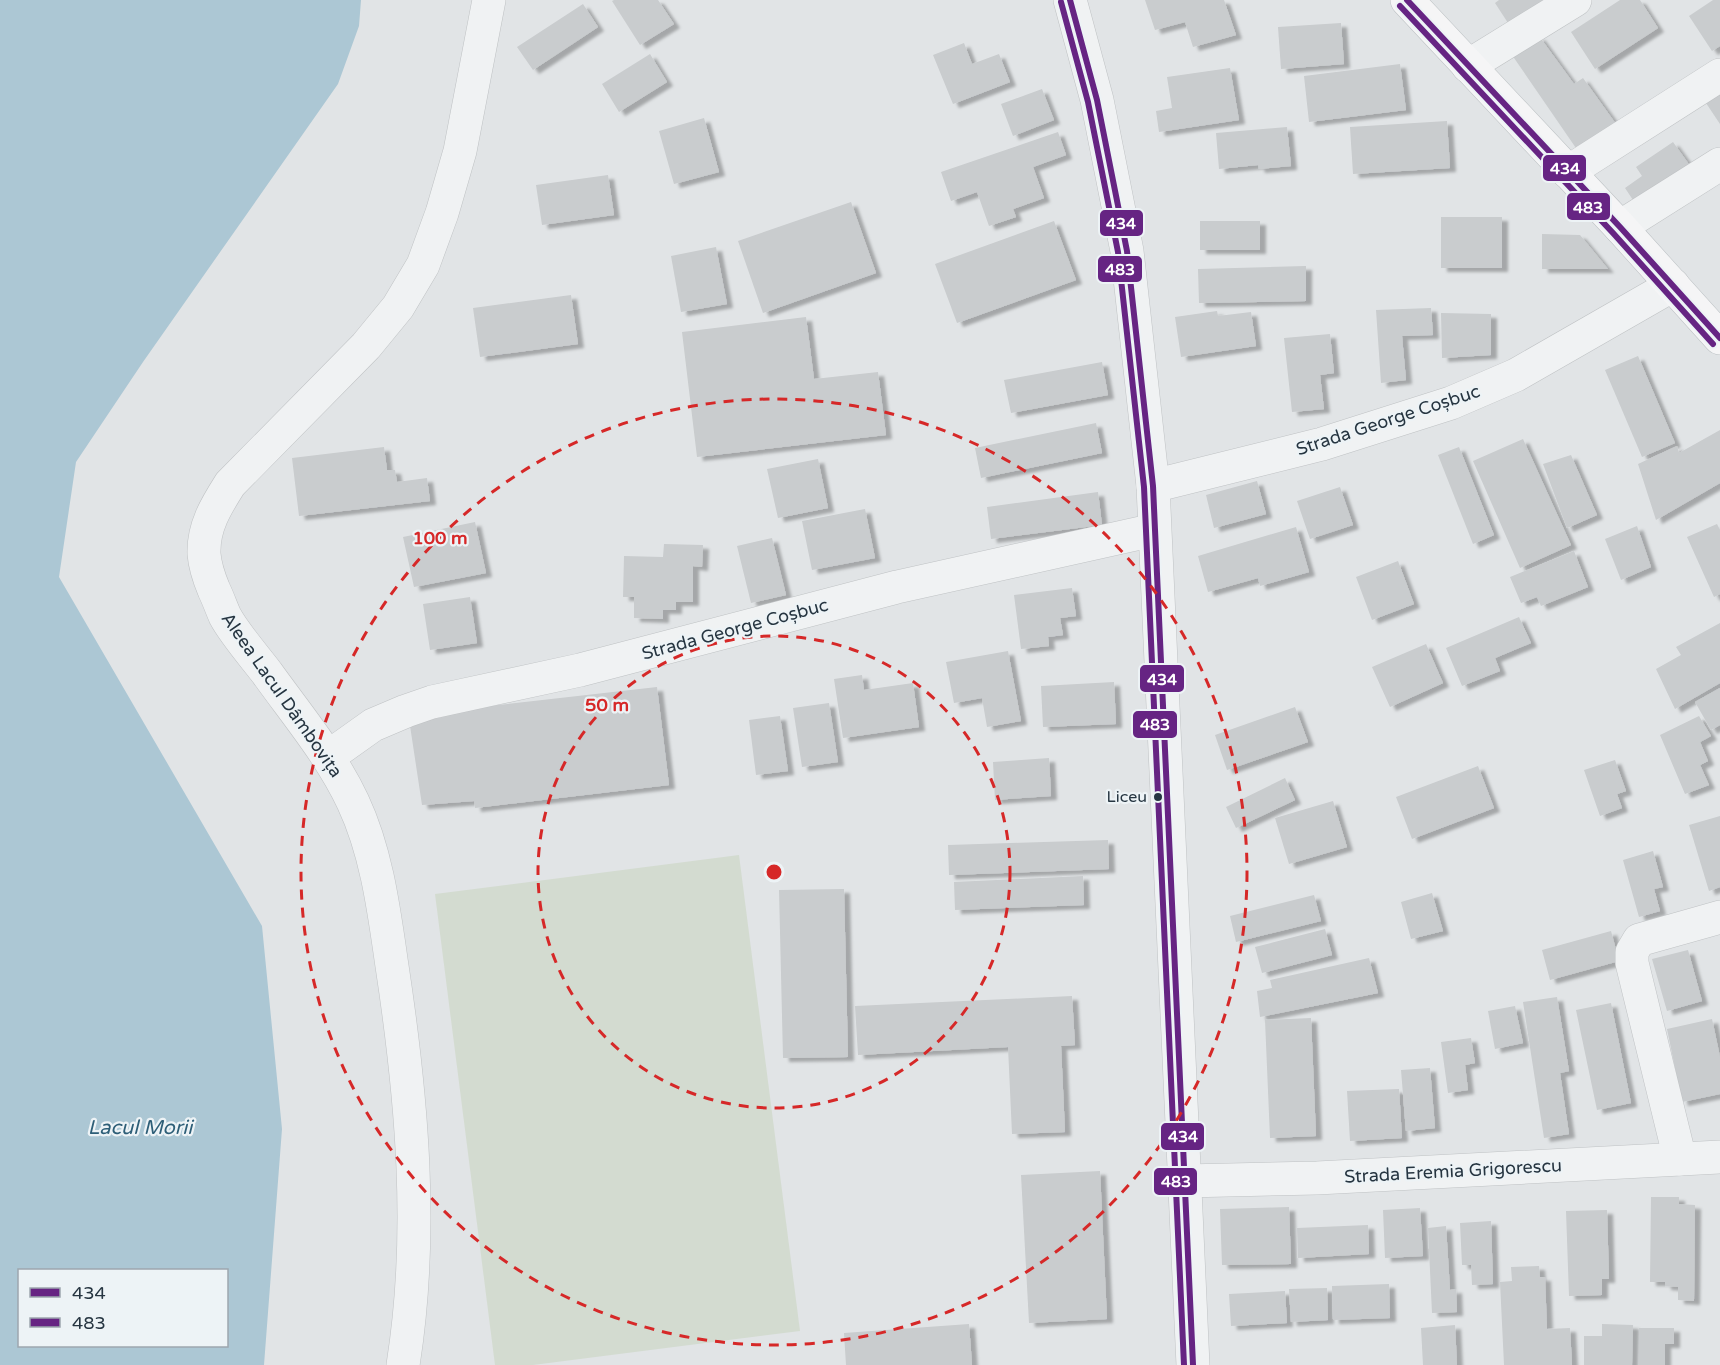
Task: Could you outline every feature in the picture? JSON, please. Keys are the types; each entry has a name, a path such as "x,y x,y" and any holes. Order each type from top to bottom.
{"main road":[{"path":"1407,0 1620,227 1720,338"}],"street":[{"name":"Aleea Lacul Dâmbovița","path":"403,1365 410,1320 414,1261 414,1193 409,1104 385,918 371,849 353,803 328,757 226,617 207,573 204,553 206,533 213,510 230,484 366,346 398,307 423,265 442,213 460,151 489,0"},
{"path":"1070,0 1097,99 1127,251 1153,486 1193,1365"},
{"path":"1468,66 1575,0"},
{"path":"1568,172 1720,75"},
{"path":"1620,227 1720,164"},
{"name":"Strada George Coșbuc","path":"1153,486 1322,444 1451,403 1516,375 1673,285"},
{"name":"Strada George Coșbuc","path":"328,757 373,725 432,702 580,670 897,587 1154,530"},
{"path":"1680,1159 1635,974 1632,952 1639,940 1720,917"},
{"name":"Strada Eremia Grigorescu","path":"1185,1181 1317,1178 1720,1157"}],"shaded area":[{"path":"739,855 800,1331 533,1365 495,1365 435,894"}],"water":[{"name":"Lacul Morii","path":"0,0 361,0 359,26 338,84 143,362 76,462 59,577 262,926 282,1129 264,1365 0,1365"}],"building":[{"path":"658,0 674,24 640,45 612,1"},
{"path":"1145,0 1224,0 1236,35 1193,47 1185,22 1155,30"},
{"path":"1499,0 1550,0 1510,26 1495,3"},
{"path":"1620,0 1640,0 1658,28 1595,69 1571,32"},
{"path":"1713,0 1720,0 1720,46 1712,51 1689,16"},
{"path":"583,4 598,27 533,70 517,47"},
{"path":"1341,23 1344,64 1281,69 1278,27"},
{"path":"1539,36 1574,84 1583,78 1616,124 1578,151 1512,55"},
{"path":"964,43 972,64 999,54 1010,82 953,104 933,55"},
{"path":"650,54 667,82 619,112 602,84"},
{"path":"1400,64 1406,110 1309,122 1304,76"},
{"path":"1230,68 1239,120 1159,132 1156,111 1172,108 1167,77"},
{"path":"1042,89 1054,120 1013,136 1001,104"},
{"path":"1720,94 1720,124 1706,103"},
{"path":"704,118 719,172 674,184 659,131"},
{"path":"1447,121 1450,168 1353,174 1350,127"},
{"path":"1287,127 1291,166 1259,169 1258,165 1219,169 1216,133"},
{"path":"1058,132 1066,155 1033,167 1044,198 1013,209 1016,217 989,226 977,192 951,201 941,172"},
{"path":"1673,142 1693,170 1639,209 1625,188 1642,176 1636,167"},
{"path":"608,175 614,215 542,225 536,185"},
{"path":"851,202 876,273 763,313 738,241"},
{"path":"1441,217 1502,217 1502,268 1441,268"},
{"path":"1054,221 1076,280 957,323 935,264"},
{"path":"1200,221 1260,221 1260,250 1200,250"},
{"path":"1542,234 1580,235 1608,269 1542,269"},
{"path":"716,247 727,304 681,312 671,256"},
{"path":"1306,266 1306,301 1199,303 1198,269"},
{"path":"571,295 578,344 480,357 473,308"},
{"path":"1431,308 1433,335 1402,336 1406,380 1381,383 1376,310"},
{"path":"1217,311 1218,316 1251,312 1256,346 1181,357 1175,317"},
{"path":"1441,313 1491,314 1491,355 1442,358"},
{"path":"806,317 814,379 878,372 886,435 697,457 682,332"},
{"path":"1330,334 1334,373 1320,375 1324,409 1292,412 1284,338"},
{"path":"1638,356 1675,443 1642,457 1605,370"},
{"path":"1102,362 1108,395 1011,413 1004,380"},
{"path":"1096,423 1102,453 981,478 975,448"},
{"path":"1720,430 1720,483 1656,520 1638,464 1677,446 1679,453"},
{"path":"1523,439 1571,545 1520,568 1473,461"},
{"path":"384,447 387,470 395,470 397,482 427,478 430,501 299,516 292,458"},
{"path":"1459,447 1494,535 1473,544 1438,455"},
{"path":"1571,455 1597,515 1567,528 1543,464"},
{"path":"818,459 828,508 778,518 767,469"},
{"path":"1257,481 1266,514 1214,528 1206,495"},
{"path":"1340,487 1353,525 1310,539 1297,501"},
{"path":"1098,492 1102,525 991,539 987,507"},
{"path":"865,509 875,558 812,570 802,521"},
{"path":"475,522 486,573 414,587 403,537"},
{"path":"1717,524 1720,530 1720,594 1714,597 1687,537"},
{"path":"1637,526 1651,567 1621,580 1605,539"},
{"path":"1296,527 1309,572 1260,586 1258,578 1208,592 1198,556"},
{"path":"772,538 786,595 751,603 737,546"},
{"path":"664,544 703,545 702,567 693,566 693,602 676,602 676,610 663,610 663,619 634,618 634,597 623,597 624,556 663,557"},
{"path":"1574,551 1588,587 1541,606 1537,597 1521,603 1510,577"},
{"path":"1398,561 1414,604 1372,620 1356,577"},
{"path":"1072,588 1076,616 1060,618 1063,635 1048,637 1049,646 1021,649 1014,595"},
{"path":"470,597 477,643 430,650 423,604"},
{"path":"1519,617 1531,643 1495,658 1500,671 1462,686 1446,648"},
{"path":"1720,623 1720,683 1675,709 1656,669 1681,655 1676,647"},
{"path":"1426,644 1443,683 1390,707 1372,667"},
{"path":"1008,651 1021,721 987,727 982,698 954,703 946,662"},
{"path":"862,675 864,690 913,683 919,727 843,738 834,679"},
{"path":"1114,682 1116,724 1043,727 1041,686"},
{"path":"657,687 669,785 475,808 474,801 422,805 409,719 463,709"},
{"path":"1720,688 1720,725 1711,730 1695,702"},
{"path":"829,703 838,762 802,767 793,708"},
{"path":"1295,707 1308,742 1227,770 1215,735"},
{"path":"780,716 788,771 756,775 749,720"},
{"path":"1699,716 1711,736 1700,742 1708,761 1700,765 1709,785 1685,794 1660,735"},
{"path":"1049,758 1051,796 995,800 993,762"},
{"path":"1615,760 1626,791 1617,794 1622,808 1600,816 1584,770"},
{"path":"1478,766 1494,808 1412,839 1396,797"},
{"path":"1285,778 1295,800 1236,828 1226,807"},
{"path":"1333,801 1347,847 1289,864 1275,818"},
{"path":"1720,816 1720,887 1709,891 1689,825"},
{"path":"1108,840 1109,869 949,875 948,845"},
{"path":"1653,851 1663,887 1654,889 1660,911 1639,917 1623,860"},
{"path":"1083,876 1084,905 955,910 954,882"},
{"path":"844,889 848,1057 783,1058 779,890"},
{"path":"1432,893 1443,931 1411,939 1401,902"},
{"path":"1314,895 1321,921 1236,942 1230,916"},
{"path":"1325,929 1332,955 1262,973 1255,947"},
{"path":"1611,931 1619,961 1550,980 1542,950"},
{"path":"1688,950 1702,1001 1667,1011 1652,959"},
{"path":"1369,958 1378,993 1260,1017 1257,991 1272,988 1270,980"},
{"path":"1072,996 1075,1045 1061,1046 1065,1132 1012,1134 1008,1047 858,1055 855,1006"},
{"path":"1557,997 1569,1071 1560,1073 1569,1134 1544,1138 1523,1002"},
{"path":"1611,1003 1631,1103 1597,1110 1576,1010"},
{"path":"1515,1006 1523,1043 1495,1049 1488,1011"},
{"path":"1311,1018 1316,1136 1270,1138 1265,1020"},
{"path":"1712,1019 1720,1057 1720,1094 1682,1102 1667,1029"},
{"path":"1471,1038 1475,1063 1465,1065 1468,1090 1448,1093 1441,1042"},
{"path":"1430,1068 1435,1128 1406,1131 1401,1070"},
{"path":"1399,1089 1402,1138 1350,1141 1347,1091"},
{"path":"1100,1171 1107,1319 1029,1323 1021,1175"},
{"path":"1651,1197 1679,1197 1679,1204 1695,1205 1694,1301 1678,1300 1678,1287 1665,1286 1665,1282 1650,1282"},
{"path":"1289,1207 1291,1264 1222,1265 1220,1209"},
{"path":"1420,1208 1423,1256 1385,1258 1383,1210"},
{"path":"1607,1210 1609,1279 1602,1279 1602,1295 1569,1296 1566,1211"},
{"path":"1491,1221 1493,1284 1472,1285 1471,1265 1462,1265 1460,1223"},
{"path":"1368,1225 1369,1254 1298,1258 1297,1228"},
{"path":"1446,1226 1450,1290 1456,1289 1457,1312 1432,1313 1428,1228"},
{"path":"1539,1266 1540,1277 1545,1277 1547,1329 1570,1328 1572,1365 1504,1365 1500,1282 1512,1281 1511,1267"},
{"path":"1389,1284 1390,1318 1333,1320 1332,1286"},
{"path":"1327,1288 1328,1320 1291,1322 1289,1289"},
{"path":"1285,1291 1287,1323 1231,1326 1229,1294"},
{"path":"969,1324 972,1365 846,1365 844,1333"},
{"path":"1602,1324 1633,1325 1632,1365 1584,1365 1584,1336 1602,1336"},
{"path":"1455,1325 1457,1365 1423,1365 1421,1328"},
{"path":"1639,1328 1674,1328 1674,1344 1665,1344 1665,1365 1639,1365"}],"transit line":[{"name":"434","path":"1070,0 1097,100 1127,251 1153,486 1193,1365"},
{"name":"434","path":"1407,0 1620,227 1720,338"},
{"name":"483","path":"1061,2 1088,102 1118,252 1144,487 1184,1365"},
{"name":"483","path":"1400,6 1613,233 1713,344"}],"place":[{"name":"Liceu","path":"1158,797"}]}
